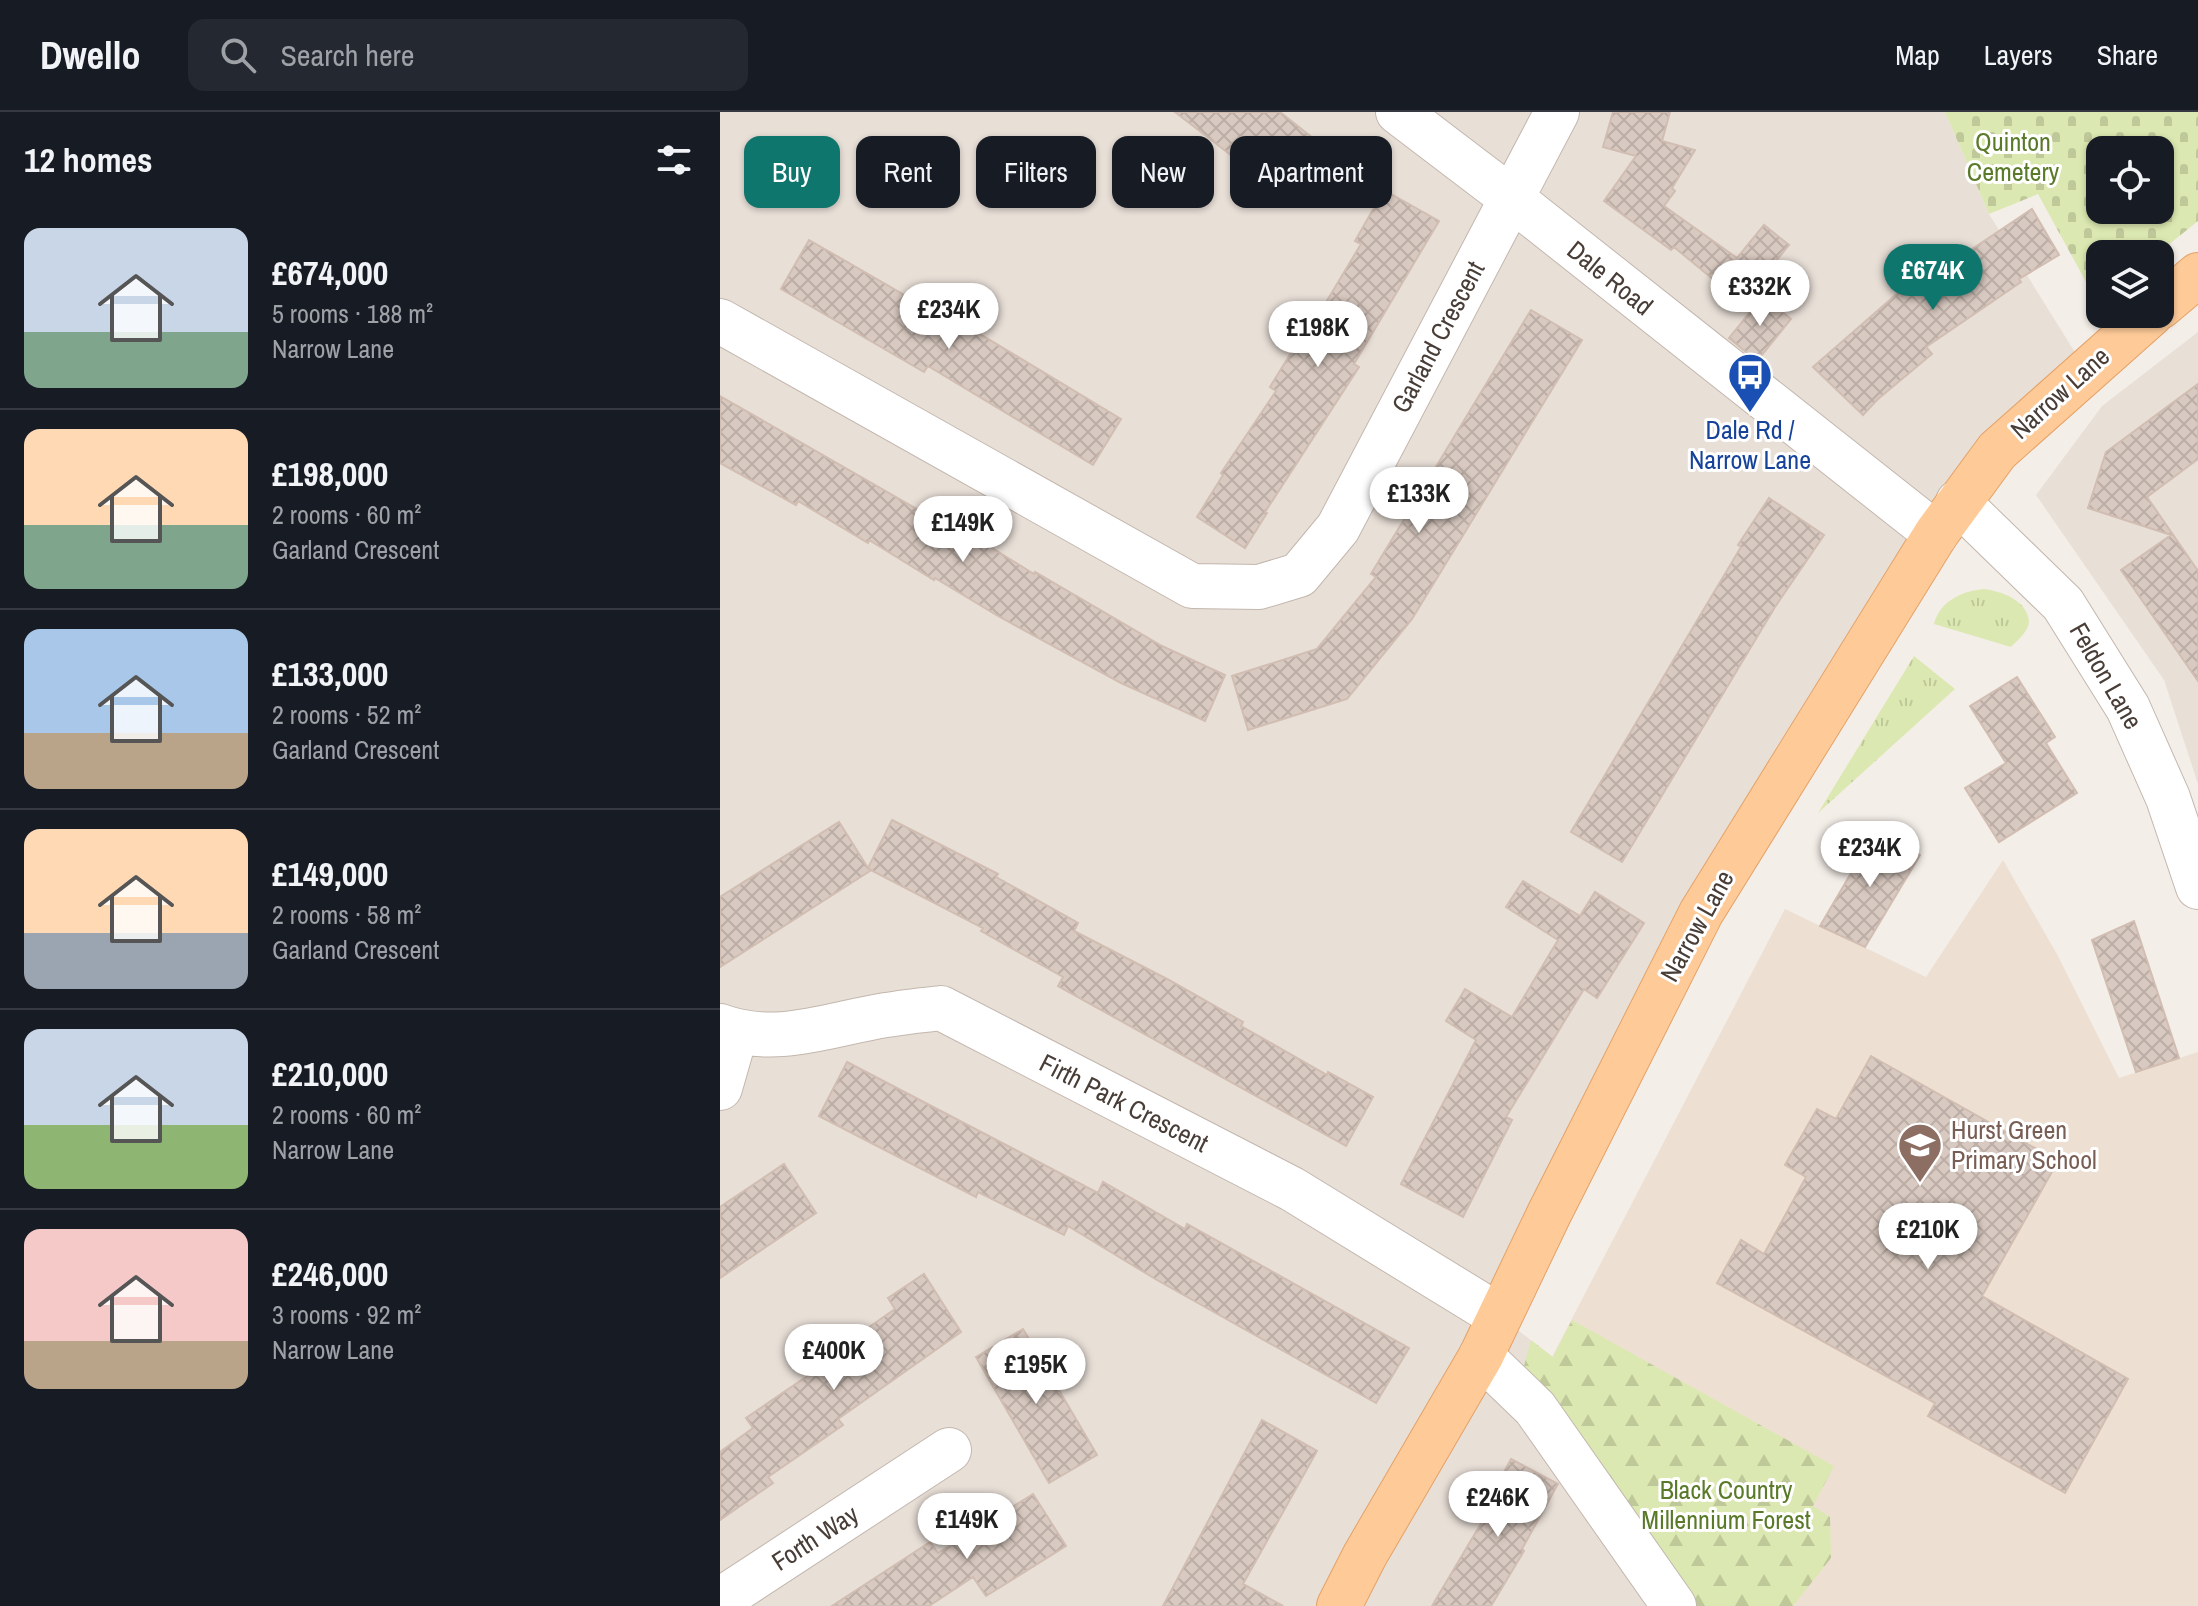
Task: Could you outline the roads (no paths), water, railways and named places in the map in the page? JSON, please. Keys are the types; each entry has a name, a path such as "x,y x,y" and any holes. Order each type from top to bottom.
{"main road":[{"path":"2174,295 2198,275"},
{"name":"Narrow Lane","path":"1339,1606 1365,1555 1481,1356 1701,913 1947,518 1997,451 2135,328"}],"street":[{"name":"Dale Road","path":"1398,112 1947,518"},
{"name":"Garland Crescent","path":"720,321 1192,586 1259,587 1299,575 1338,528 1557,112"},
{"name":"Feldon Lane","path":"1947,518 2063,604 2128,708 2168,798 2198,887"},
{"name":"Firth Park Crescent","path":"728,1029 780,1036 885,1015 941,1008 1292,1189 1499,1316"},
{"path":"720,1088 728,1029"},
{"path":"1481,1356 1535,1408 1674,1606"},
{"name":"Forth Way","path":"720,1600 949,1450"}],"place":[{"name":"Dale Rd / Narrow Lane","path":"1750,414"},
{"name":"Hurst Green Primary School","path":"1920,1184"}],"park label":[{"name":"Quinton Cemetery","path":"2013,157"},
{"name":"Black Country Millennium Forest","path":"1726,1505"}]}
